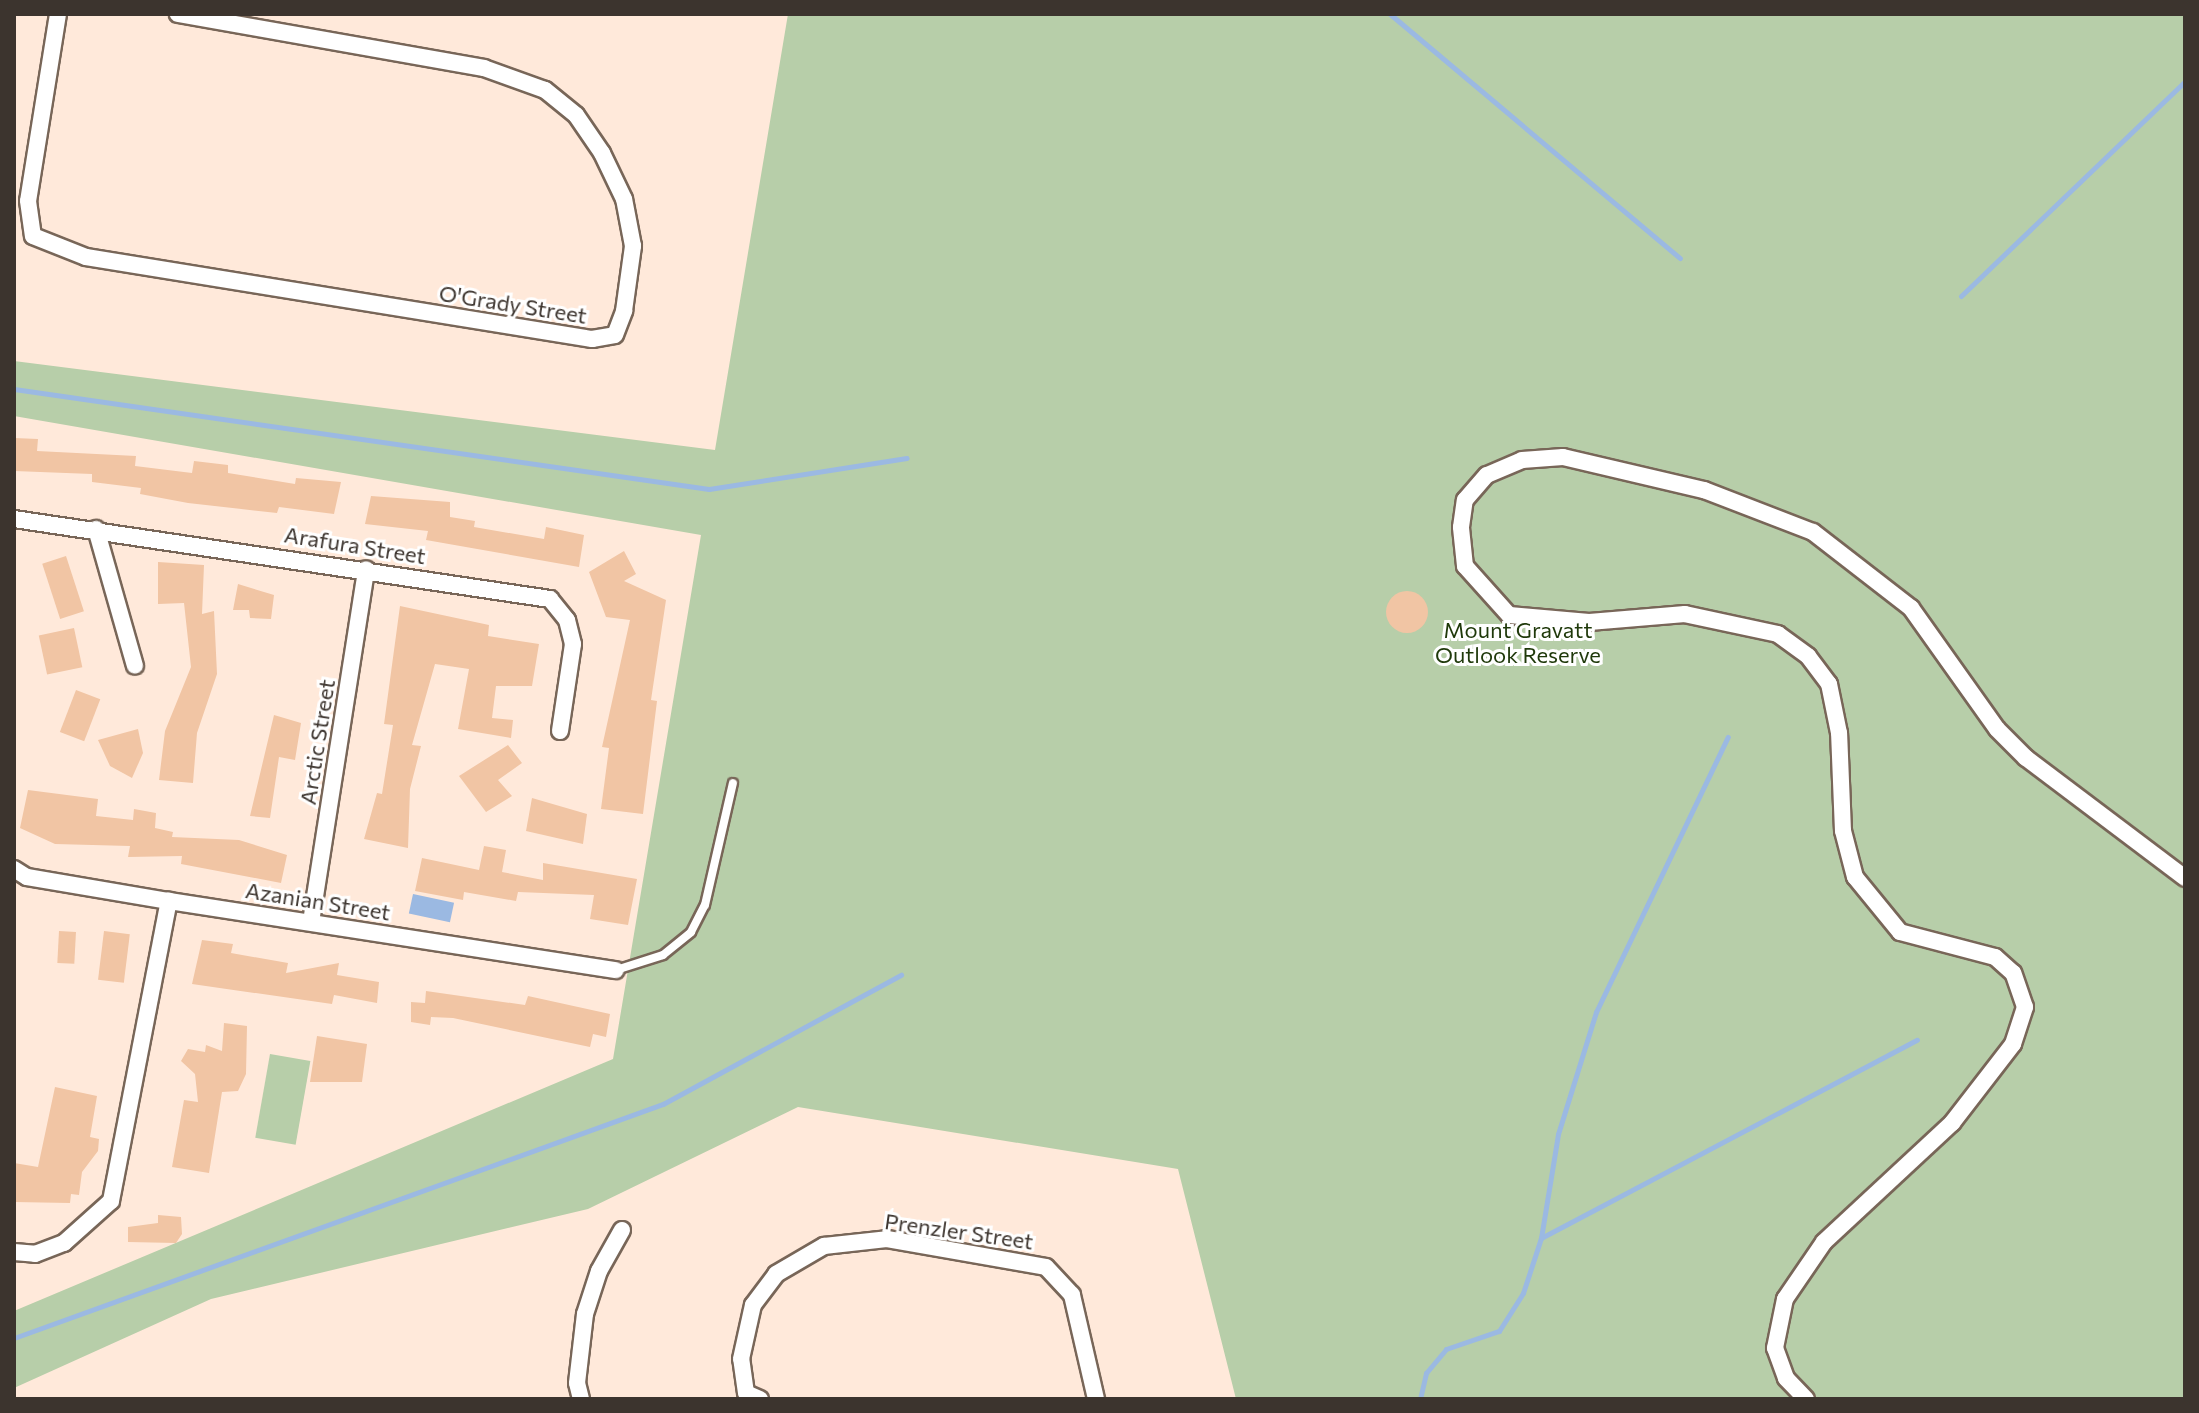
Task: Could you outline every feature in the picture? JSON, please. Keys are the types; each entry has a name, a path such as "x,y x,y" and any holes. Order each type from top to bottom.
{"street":[{"name":"O'Grady Street","path":"58,14 28,201 33,236 86,257 592,339 615,335 624,311 633,246 624,199 602,153 576,115 545,90 484,68 189,15"},
{"path":"1806,1399 1786,1378 1775,1348 1785,1299 1824,1242 1952,1123 2013,1044 2025,1007 2013,973 1995,957 1900,932 1855,877 1843,831 1839,733 1829,684 1808,656 1778,634 1685,614 1589,622 1509,615 1465,566 1461,527 1465,500 1487,475 1522,460 1563,457 1704,490 1813,532 1911,608 1997,729 2026,758 2185,878"},
{"name":"Arafura Street","path":"14,519 366,569 550,599 567,620 573,644 560,731"},
{"path":"96,529 135,666"},
{"name":"Arctic Street","path":"311,922 366,569"},
{"name":"Azanian Street","path":"14,869 27,877 169,901 616,970"},
{"path":"14,1252 35,1254 64,1243 111,1201 169,901"},
{"path":"581,1399 577,1383 585,1314 599,1271 622,1230"},
{"name":"Prenzler Street","path":"760,1399 746,1393 741,1359 753,1305 776,1274 824,1246 887,1239 1046,1267 1072,1295 1096,1399"}],"lane":[{"path":"616,970 663,955 691,932 705,905 733,783"}],"green space":[{"name":"Mount Gravatt Outlook Reserve","path":"788,14 2185,14 2185,1399 1236,1399 1178,1169 798,1107 588,1209 211,1299 14,1388 14,1311 613,1059 701,535 14,416 14,361 715,450"},
{"path":"270,1054 310,1061 296,1145 255,1138"}],"water":[{"path":"413,894 454,903 450,922 409,914"}],"building":[{"path":"14,438 38,439 37,451 136,456 135,466 192,473 194,461 228,465 228,473 295,484 296,478 341,482 334,514 279,507 277,513 188,503 140,494 141,488 92,482 92,474 14,471"},
{"path":"371,496 450,502 450,517 475,521 474,527 544,539 546,527 584,535 579,567 426,540 428,531 365,524"},
{"path":"624,551 636,574 624,581 666,600 651,700 657,701 643,814 601,809 609,748 602,747 630,620 606,617 589,572"},
{"path":"66,556 84,611 60,619 42,564"},
{"path":"158,562 204,565 202,614 214,611 217,674 197,733 193,783 159,780 165,731 191,667 184,603 158,604"},
{"path":"238,584 274,595 271,619 250,618 249,610 233,610"},
{"path":"1407,591 1422,597 1428,612 1422,627 1407,633 1392,627 1386,612 1392,597"},
{"path":"400,606 489,625 488,636 539,644 532,686 496,686 492,718 513,720 511,738 458,729 469,669 435,664 412,745 421,746 410,789 408,848 364,839 377,793 382,794 393,725 384,724"},
{"path":"74,628 82,667 47,675 39,635"},
{"path":"76,690 100,699 84,741 60,732"},
{"path":"274,715 301,723 295,760 279,757 270,818 250,816"},
{"path":"138,729 143,753 132,778 110,766 98,740"},
{"path":"508,745 522,763 498,780 512,796 486,812 459,776"},
{"path":"28,790 98,799 96,816 133,820 134,809 156,813 155,828 173,832 172,837 239,840 287,855 281,883 181,864 182,856 128,857 130,846 55,844 20,828"},
{"path":"532,798 587,814 583,844 526,831"},
{"path":"484,846 506,850 502,872 543,880 543,863 637,879 628,925 590,919 594,895 518,892 516,901 464,892 463,900 415,891 422,858 479,870"},
{"path":"59,931 76,932 74,964 57,963"},
{"path":"104,931 130,934 124,983 98,980"},
{"path":"202,940 233,944 231,953 288,963 286,973 339,963 337,975 379,982 377,1003 334,995 332,1004 192,984"},
{"path":"426,991 525,1005 528,996 610,1014 606,1037 593,1034 590,1047 453,1018 431,1017 430,1025 411,1022 411,1002 425,1003"},
{"path":"224,1023 247,1026 246,1074 238,1091 222,1092 209,1173 172,1167 184,1100 198,1102 195,1074 181,1061 188,1049 205,1052 206,1045 222,1051"},
{"path":"317,1036 367,1044 362,1082 310,1082"},
{"path":"55,1087 97,1096 90,1137 99,1139 98,1151 82,1172 79,1195 71,1194 70,1203 14,1202 14,1163 38,1167"},
{"path":"158,1215 181,1217 182,1234 176,1243 128,1242 128,1227 158,1223"}],"waterway":[{"path":"1390,14 1680,258"},
{"path":"1961,296 2185,81"},
{"path":"14,389 709,489 907,458"},
{"path":"1420,1399 1426,1373 1446,1349 1499,1331 1523,1293 1541,1238 1558,1134 1596,1012 1728,737"},
{"path":"14,1338 663,1104 901,975"},
{"path":"1541,1238 1917,1040"}]}
